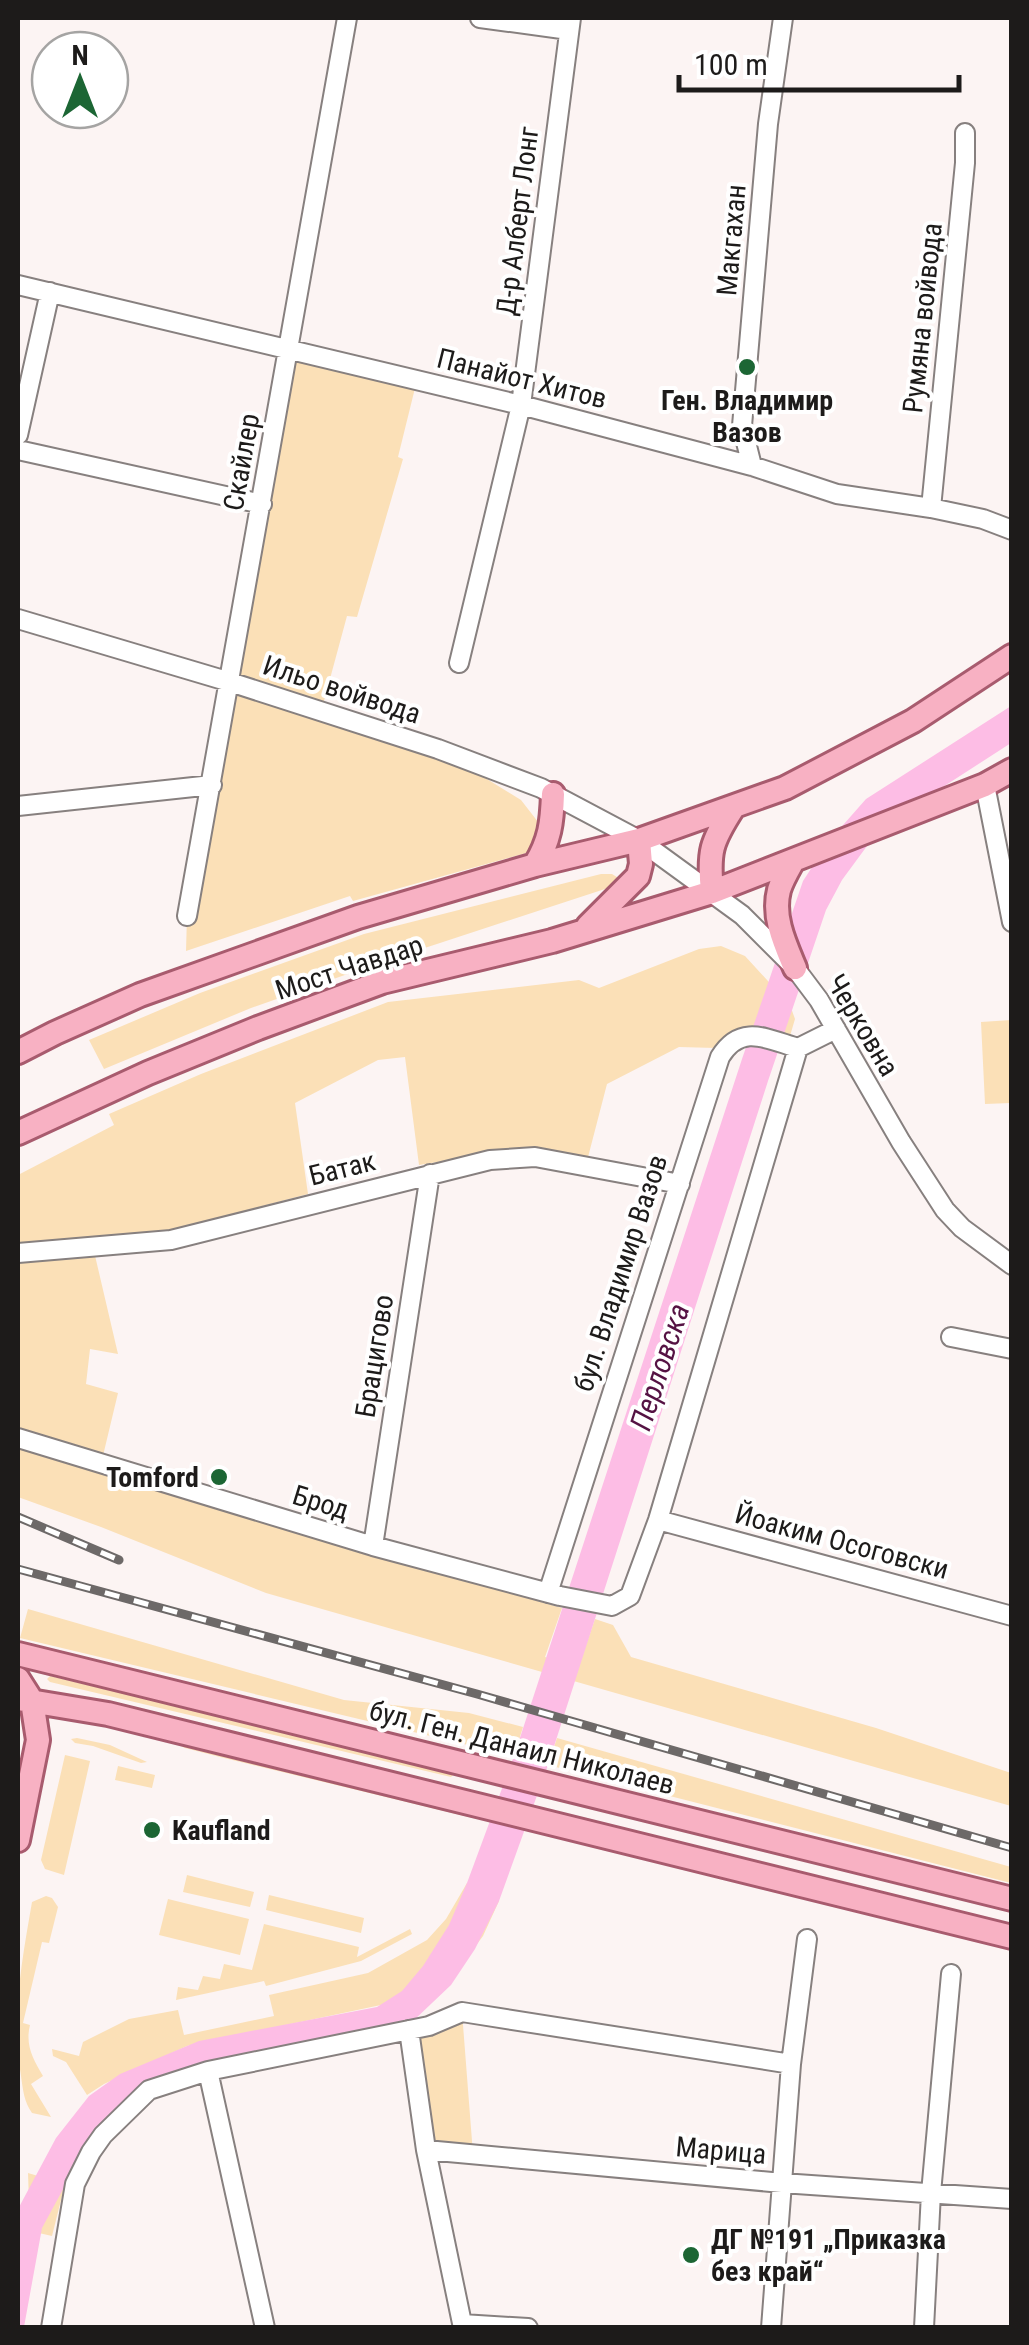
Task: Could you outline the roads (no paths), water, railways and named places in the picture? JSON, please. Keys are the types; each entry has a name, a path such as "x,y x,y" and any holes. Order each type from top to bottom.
{"main road":[{"path":"582,932 638,876 639,840 785,788 888,736 1012,656"},
{"path":"733,808 717,834 709,859 712,892 984,785 1012,770"},
{"path":"534,866 546,846 553,794"},
{"name":"Мост Чавдар","path":"18,1052 140,995 358,918 534,866 639,840"},
{"path":"793,861 778,892 778,914 795,968"},
{"name":"Мост Чавдар","path":"18,1134 148,1073 382,982 582,932 712,892"},
{"name":"бул. Ген. Данаил Николаев","path":"18,1654 1012,1899"},
{"path":"18,1679 38,1740 18,1840"},
{"path":"25,1700 108,1714 1012,1937"}],"street":[{"name":"Скайлер","path":"187,916 348,18"},
{"path":"480,18 570,24"},
{"name":"Макгахан","path":"752,466 742,426 768,124 782,18"},
{"name":"Д-р Алберт Лонг","path":"459,663 521,405 570,24"},
{"name":"Румяна войвода","path":"931,508 965,133"},
{"name":"Панайот Хитов","path":"18,285 521,405 752,466 837,494 931,508 984,519 1012,530"},
{"path":"18,435 50,292"},
{"path":"18,450 262,504"},
{"name":"Ильо войвода","path":"18,619 438,749 553,794 639,840"},
{"path":"984,785 1006,862 1012,922"},
{"path":"18,806 212,786"},
{"name":"Черковна","path":"639,840 742,914 795,968 945,1210 962,1228 1012,1265"},
{"path":"658,1520 798,1048 836,1029"},
{"name":"бул. Владимир Вазов","path":"554,1594 720,1058 740,1036 756,1036 798,1048"},
{"name":"Батак","path":"18,1253 170,1240 490,1160 535,1157 680,1184"},
{"name":"Брацигово","path":"373,1546 430,1174"},
{"path":"950,1337 1012,1349"},
{"name":"Брод","path":"18,1438 373,1546 608,1605 630,1596 658,1520"},
{"name":"Йоаким Осоговски","path":"658,1520 1012,1616"},
{"path":"771,2328 791,2064 807,1938"},
{"path":"924,2328 950,1974"},
{"path":"50,2328 75,2184 102,2135 149,2090 208,2070 429,2026 462,2012 791,2064"},
{"path":"408,2030 426,2150 463,2326 528,2328"},
{"path":"208,2070 264,2328"},
{"name":"Марица","path":"426,2150 1012,2199"}],"water":[{"name":"Перловска","path":"1011,706 1011,743 881,827 842,880 826,910 548,1765 499,1901 475,1949 451,1985 412,2022 200,2071 128,2103 87,2145 42,2228 24,2327 18,2328 18,2209 56,2138 89,2096 120,2074 199,2041 377,2007 402,1991 449,1925 514,1756 803,881 829,841 866,799"}],"railway":[{"path":"18,1517 119,1560"},
{"path":"18,1569 477,1694 1012,1848"}],"place":[{"name":"Ген. Владимир Вазов","path":"747,367"},
{"name":"Tomford","path":"219,1477"},
{"name":"Kaufland","path":"152,1830"},
{"name":"ДГ №191 „Приказка без край“","path":"691,2255"}]}
